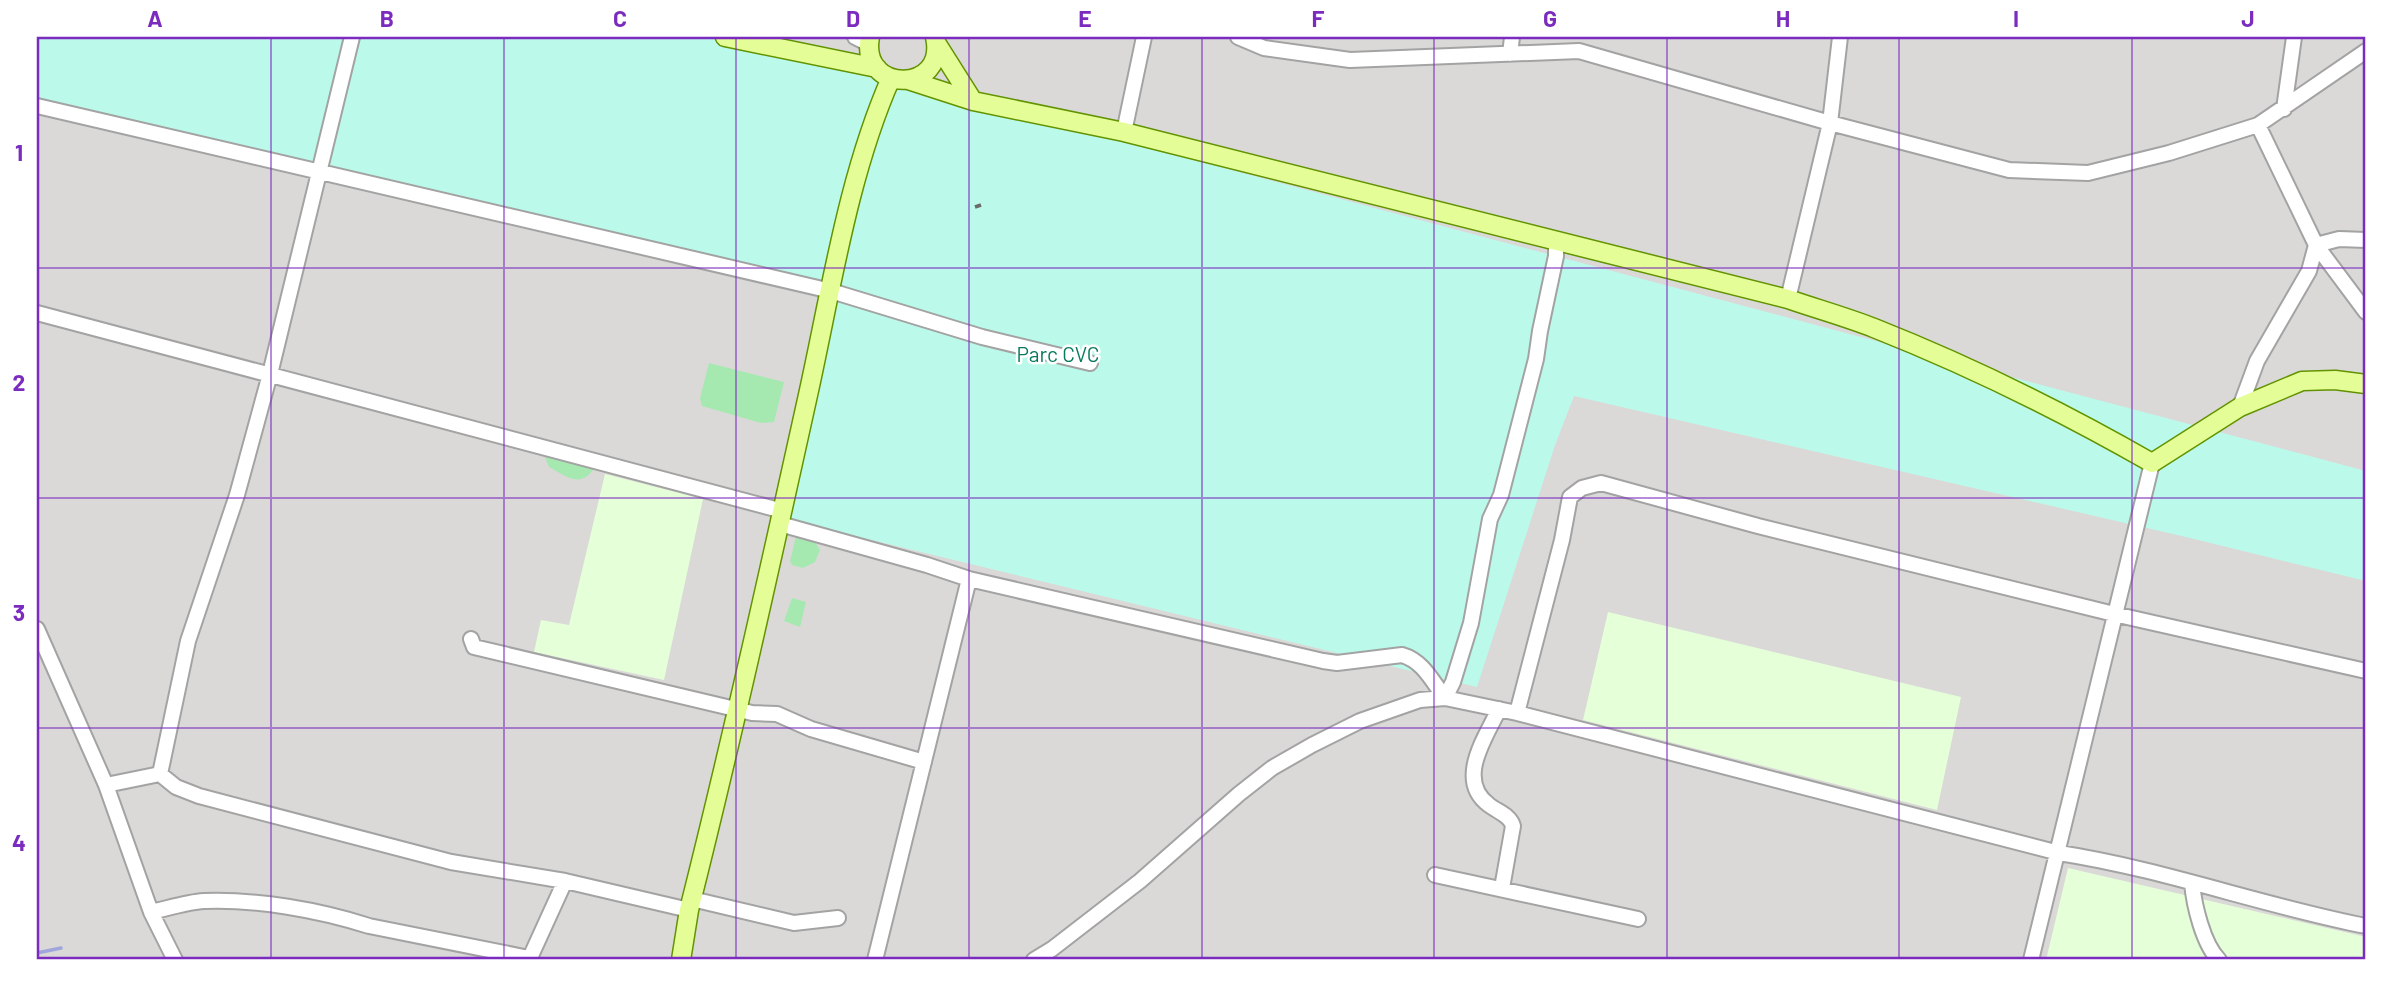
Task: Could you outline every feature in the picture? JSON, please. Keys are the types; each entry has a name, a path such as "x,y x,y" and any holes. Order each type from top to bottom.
{"main road":[{"path":"725,37 835,60 973,101 1124,132 1788,299 1873,328 1951,361 2053,408 2152,463 2239,407 2302,381 2335,380 2366,384"},
{"path":"835,60 866,41 871,58 892,76 916,78 930,68 937,52 936,40"},
{"path":"936,40 973,101"},
{"path":"681,960 691,905 781,518 855,182 875,115 892,76"}],"street":[{"path":"160,774 188,642 237,495 270,374 352,37"},
{"path":"1124,132 1144,37"},
{"path":"1238,37 1265,48 1350,61 1579,51 1830,123 2010,170 2088,173 2169,153 2258,125 2366,51"},
{"path":"1510,54 1512,37"},
{"path":"1788,299 1830,123 1840,37"},
{"path":"2284,108 2294,37"},
{"path":"37,106 831,290 982,337 1090,363"},
{"path":"2258,125 2316,245 2366,312"},
{"path":"2316,245 2339,239 2366,240"},
{"path":"1445,698 1453,682 1471,623 1490,519 1501,495 1536,359 1556,256 1556,240"},
{"path":"2239,407 2257,361 2309,271 2316,245"},
{"path":"37,313 270,374 781,518 969,579 1323,661 1337,663 1402,655 1423,667 1445,698"},
{"path":"2031,960 2152,463"},
{"path":"1517,713 1562,540 1570,497 1582,488 1601,483 1758,526 2114,614 2366,671"},
{"path":"875,960 969,579"},
{"path":"39,638 106,785 151,912 175,960"},
{"path":"471,639 474,647 752,713 777,714 811,729 924,762"},
{"path":"1034,960 1140,881 1239,794 1278,764 1337,732 1385,711 1420,700 1445,698 1517,713 2059,853 2105,860 2366,926"},
{"path":"1499,709 1475,760 1473,775 1479,796 1507,817 1514,826 1502,888"},
{"path":"106,785 160,774"},
{"path":"160,774 176,787 199,796 451,862 794,923 838,918"},
{"path":"1435,875 1638,919"},
{"path":"151,912 203,901 257,902 529,959 565,881"},
{"path":"2192,883 2194,902 2207,942 2219,960"}],"shaded area":[{"path":"37,37 2366,37 2366,960 37,960"},
{"path":"605,474 703,499 664,680 534,652 541,620 569,625"},
{"path":"1608,612 1961,697 1937,810 1583,720"},
{"path":"2068,868 2366,937 2366,960 2046,960"}],"green space":[{"name":"Parc CVC","path":"37,37 718,37 1005,110 2366,471 2366,581 1574,396 1555,445 1477,687 773,516 831,291 355,183 322,160 300,167 37,106"},
{"path":"709,363 784,382 774,422 761,423 702,406 700,398"},
{"path":"545,457 594,469 584,478 573,479 549,467"},
{"path":"796,536 815,542 820,550 815,562 803,568 792,565 790,561"},
{"path":"792,598 806,602 800,627 784,621"}],"waterway":[{"path":"37,953 61,948"}],"railway":[{"path":"975,207 981,205"}]}
